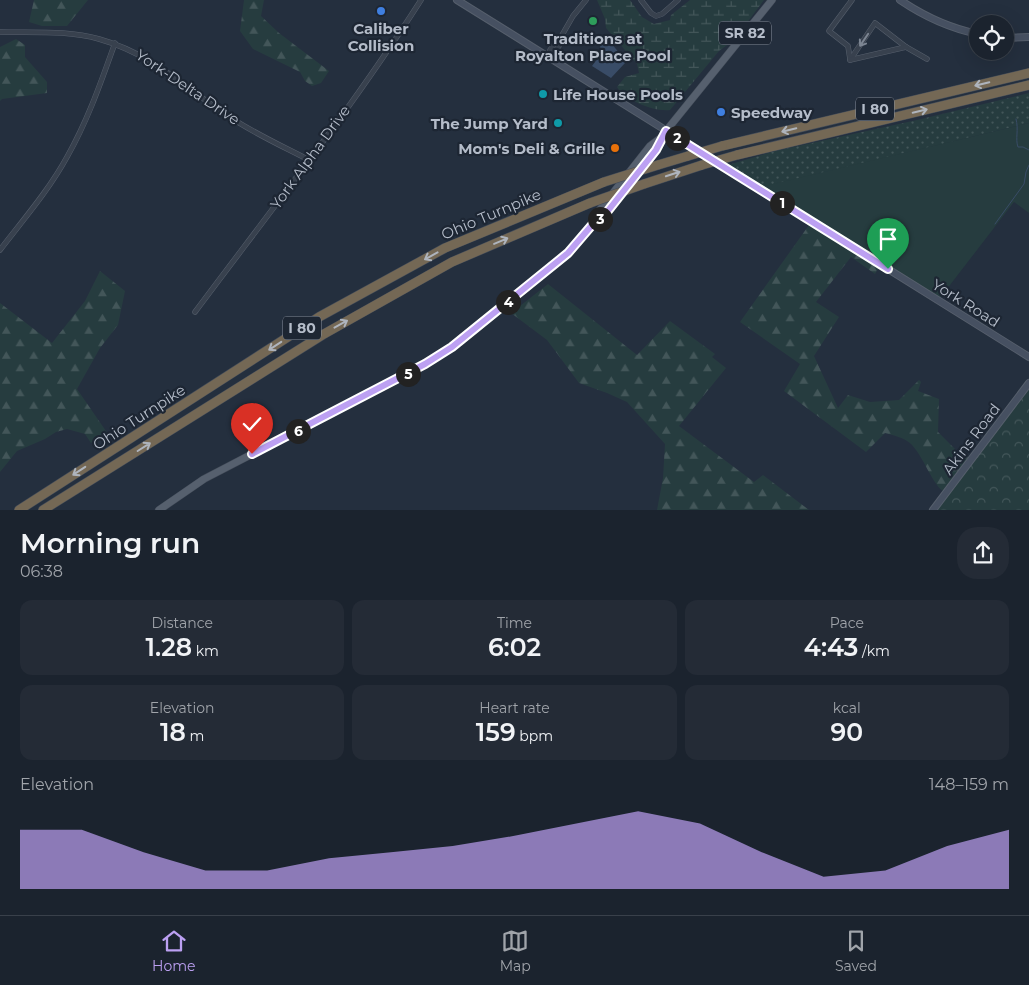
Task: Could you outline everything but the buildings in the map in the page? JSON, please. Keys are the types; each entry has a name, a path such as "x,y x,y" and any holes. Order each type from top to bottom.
{"highway":[{"name":"Ohio Turnpike","path":"19,510 319,317 445,248 604,182 688,156 722,146 1029,73"},
{"name":"Ohio Turnpike","path":"43,510 324,334 452,262 590,203 702,165 1029,85"}],"main road":[{"name":"SR 82","path":"159,510 204,479 437,357 500,309 568,253 592,225 603,217 656,150 664,134 772,0"}],"street":[{"name":"York Alpha Drive","path":"195,312 309,160 387,52 421,0"},
{"name":"York Road","path":"457,0 549,55 664,134 1029,357"},
{"path":"549,55 550,50 558,42 573,16 586,0"},
{"path":"640,0 656,16 662,14 678,0"},
{"path":"850,60 848,46 829,31 852,0"},
{"path":"900,0 917,12 942,24 969,32"},
{"path":"850,60 875,23 927,59"},
{"name":"York-Delta Drive","path":"0,32 67,34 96,38 132,50 147,58 224,113 260,135 309,160"},
{"path":"1014,38 1029,38"},
{"path":"0,250 47,189 67,157 94,104 115,44"},
{"path":"850,60 906,46"},
{"name":"Akins Road","path":"933,510 1029,383"}],"green space":[{"path":"34,0 88,0 67,26 42,26 29,22"},
{"path":"244,0 264,0 261,16 279,33 329,71 321,83 312,86 305,81 300,72 253,49 240,31"},
{"path":"597,0 630,0 642,17 654,24 670,20 671,15 690,0 764,0 734,40 719,51 670,110 664,110 634,101 617,87 625,77 639,73 637,64 606,28 605,19"},
{"path":"16,39 25,45 25,57 47,82 47,93 2,99 0,101 0,47"},
{"path":"1029,93 1029,123 770,186 761,187 728,165 775,151"},
{"path":"1029,123 1029,213 1014,202 940,298 761,187"},
{"path":"809,225 879,267 875,274 851,257 816,302 839,317 814,356 838,408 848,395 870,402 899,400 919,380 921,382 918,391 939,399 938,432 958,452 968,457 943,491 934,481 917,451 907,441 885,433 866,452 784,391 800,364 740,322"},
{"path":"100,271 125,291 118,325 100,348 77,389 108,434 91,443 85,434 67,429 56,432 17,451 0,472 0,303 52,343 85,301"},
{"path":"548,284 637,355 670,321 715,354 712,357 726,368 679,426 754,482 763,475 809,510 657,510 663,478 665,444 627,402 579,383 547,340 511,313"},
{"path":"1029,381 1029,510 933,510"}],"water":[{"path":"605,36 621,55 625,63 611,78 592,66 601,54 600,44"}],"waterway":[{"path":"1016,119 1018,147 1029,150"},
{"path":"995,224 1024,184 1029,165"}],"place":[{"name":"Caliber Collision","path":"381,11"},
{"name":"Traditions at Royalton Place Pool","path":"593,21"},
{"name":"Life House Pools","path":"543,94"},
{"name":"Speedway","path":"721,112"},
{"name":"The Jump Yard","path":"558,123"},
{"name":"Mom's Deli & Grille","path":"615,148"}],"route":[{"path":"252,454 425,364 452,347 579,242 592,225 603,217 656,150 666,131 888,269"}]}
